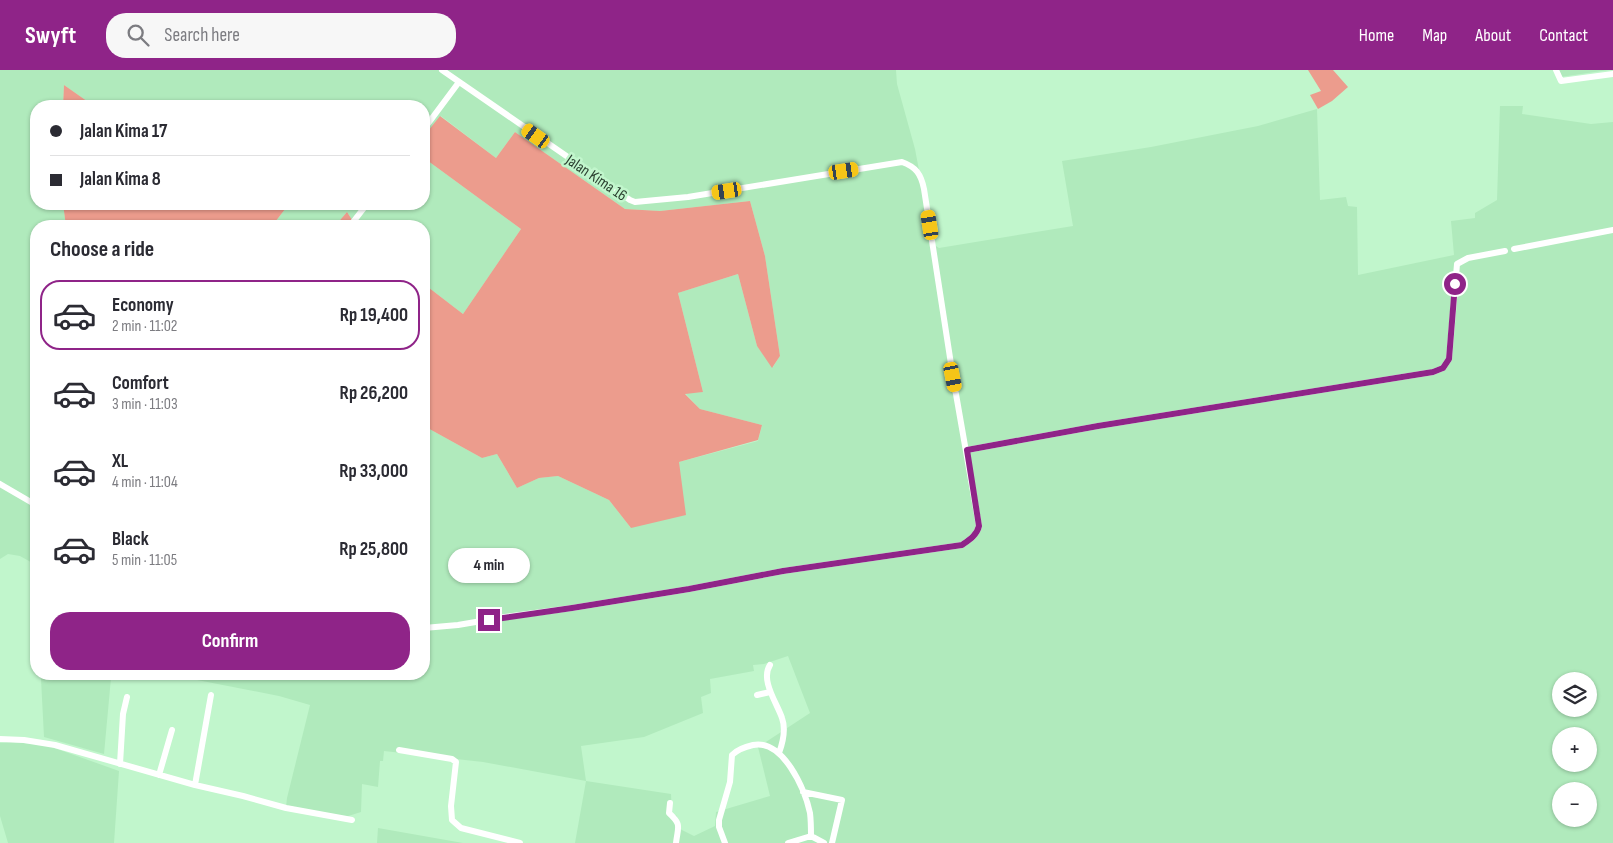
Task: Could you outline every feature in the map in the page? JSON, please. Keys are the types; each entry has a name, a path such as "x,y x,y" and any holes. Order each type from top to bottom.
{"street":[{"name":"Jalan Kima 16","path":"430,627 572,608 783,571 962,545 978,531 979,526 953,377 924,189 922,179 912,166 902,162 688,197 635,202 442,70"},
{"path":"1556,70 1561,81 1613,74"},
{"path":"430,121 459,82"},
{"path":"355,220 362,210"},
{"path":"1514,249 1613,230"},
{"path":"967,450 1098,426 1433,372 1443,368 1449,359 1457,264 1468,258 1505,251"},
{"path":"0,484 30,502"},
{"path":"770,665 768,672 770,692 782,718 784,736 779,753"},
{"path":"757,695 770,692"},
{"path":"195,785 211,695"},
{"path":"120,764 123,714 128,697"},
{"path":"160,775 172,730"},
{"path":"0,739 43,742 195,785 293,810 352,820"},
{"path":"725,843 719,820 730,782 732,755 738,750 762,744 779,753 788,764 803,792 810,814 811,836"},
{"path":"399,750 452,759 456,762 451,806 452,820 461,828 520,843"},
{"path":"803,792 842,800 832,843"},
{"path":"670,803 669,813 676,819 678,824 676,843"},
{"path":"788,843 811,836 824,843"}],"shaded area":[{"path":"0,70 896,70 897,84 915,149 933,244 939,248 1073,226 1062,161 1151,147 1258,126 1317,109 1320,200 1346,197 1348,206 1357,207 1358,275 1454,255 1451,221 1475,218 1475,213 1497,200 1500,106 1523,106 1522,114 1591,124 1613,122 1613,843 575,843 586,781 483,762 384,751 383,761 380,761 378,787 362,784 361,812 342,818 286,807 310,705 279,696 197,680 430,680 430,429 482,458 497,454 517,488 539,478 558,476 609,500 631,528 679,462 758,441 762,425 700,409 685,393 703,392 678,293 738,274 757,346 773,367 780,356 765,256 750,201 660,211 625,209 515,132 496,158 441,116 430,129 430,100 85,100 64,85 63,100 30,100 30,210 64,210 65,220 30,220 30,562 20,556 8,554 0,559","holes":["788,656 810,713 758,747 770,796 716,812 715,826 694,836 678,828 677,816 672,814 671,794 586,781 581,746 644,737 703,713 701,697 711,693 710,679 754,671 753,665 764,664"]},
{"path":"1308,70 1333,70 1348,87 1332,101 1318,109 1310,95 1321,91"},
{"path":"1559,70 1609,70 1560,77"},
{"path":"64,85 85,100 63,100"},
{"path":"440,116 496,158 515,132 625,209 660,211 750,201 765,256 780,356 772,368 757,346 738,274 678,293 703,392 685,394 700,409 762,425 758,440 679,462 686,515 631,528 609,500 558,476 539,478 517,488 497,454 482,458 430,429 430,289 463,314 521,229 430,162 430,128"},
{"path":"430,162 521,229 463,314 430,289 430,220 352,220 347,212 340,220 277,220 284,210 430,210"},
{"path":"64,210 284,210 277,220 65,220"},
{"path":"347,212 352,220 340,220"},
{"path":"41,680 111,680 104,754 44,737"},
{"path":"0,743 46,745 119,771 114,843 8,843 0,816"},
{"path":"378,828 463,843 377,843"}],"route":[{"path":"489,620 689,589 783,571 962,545 978,531 979,526 967,450 1098,426 1433,372 1443,368 1449,359 1455,284"}]}
